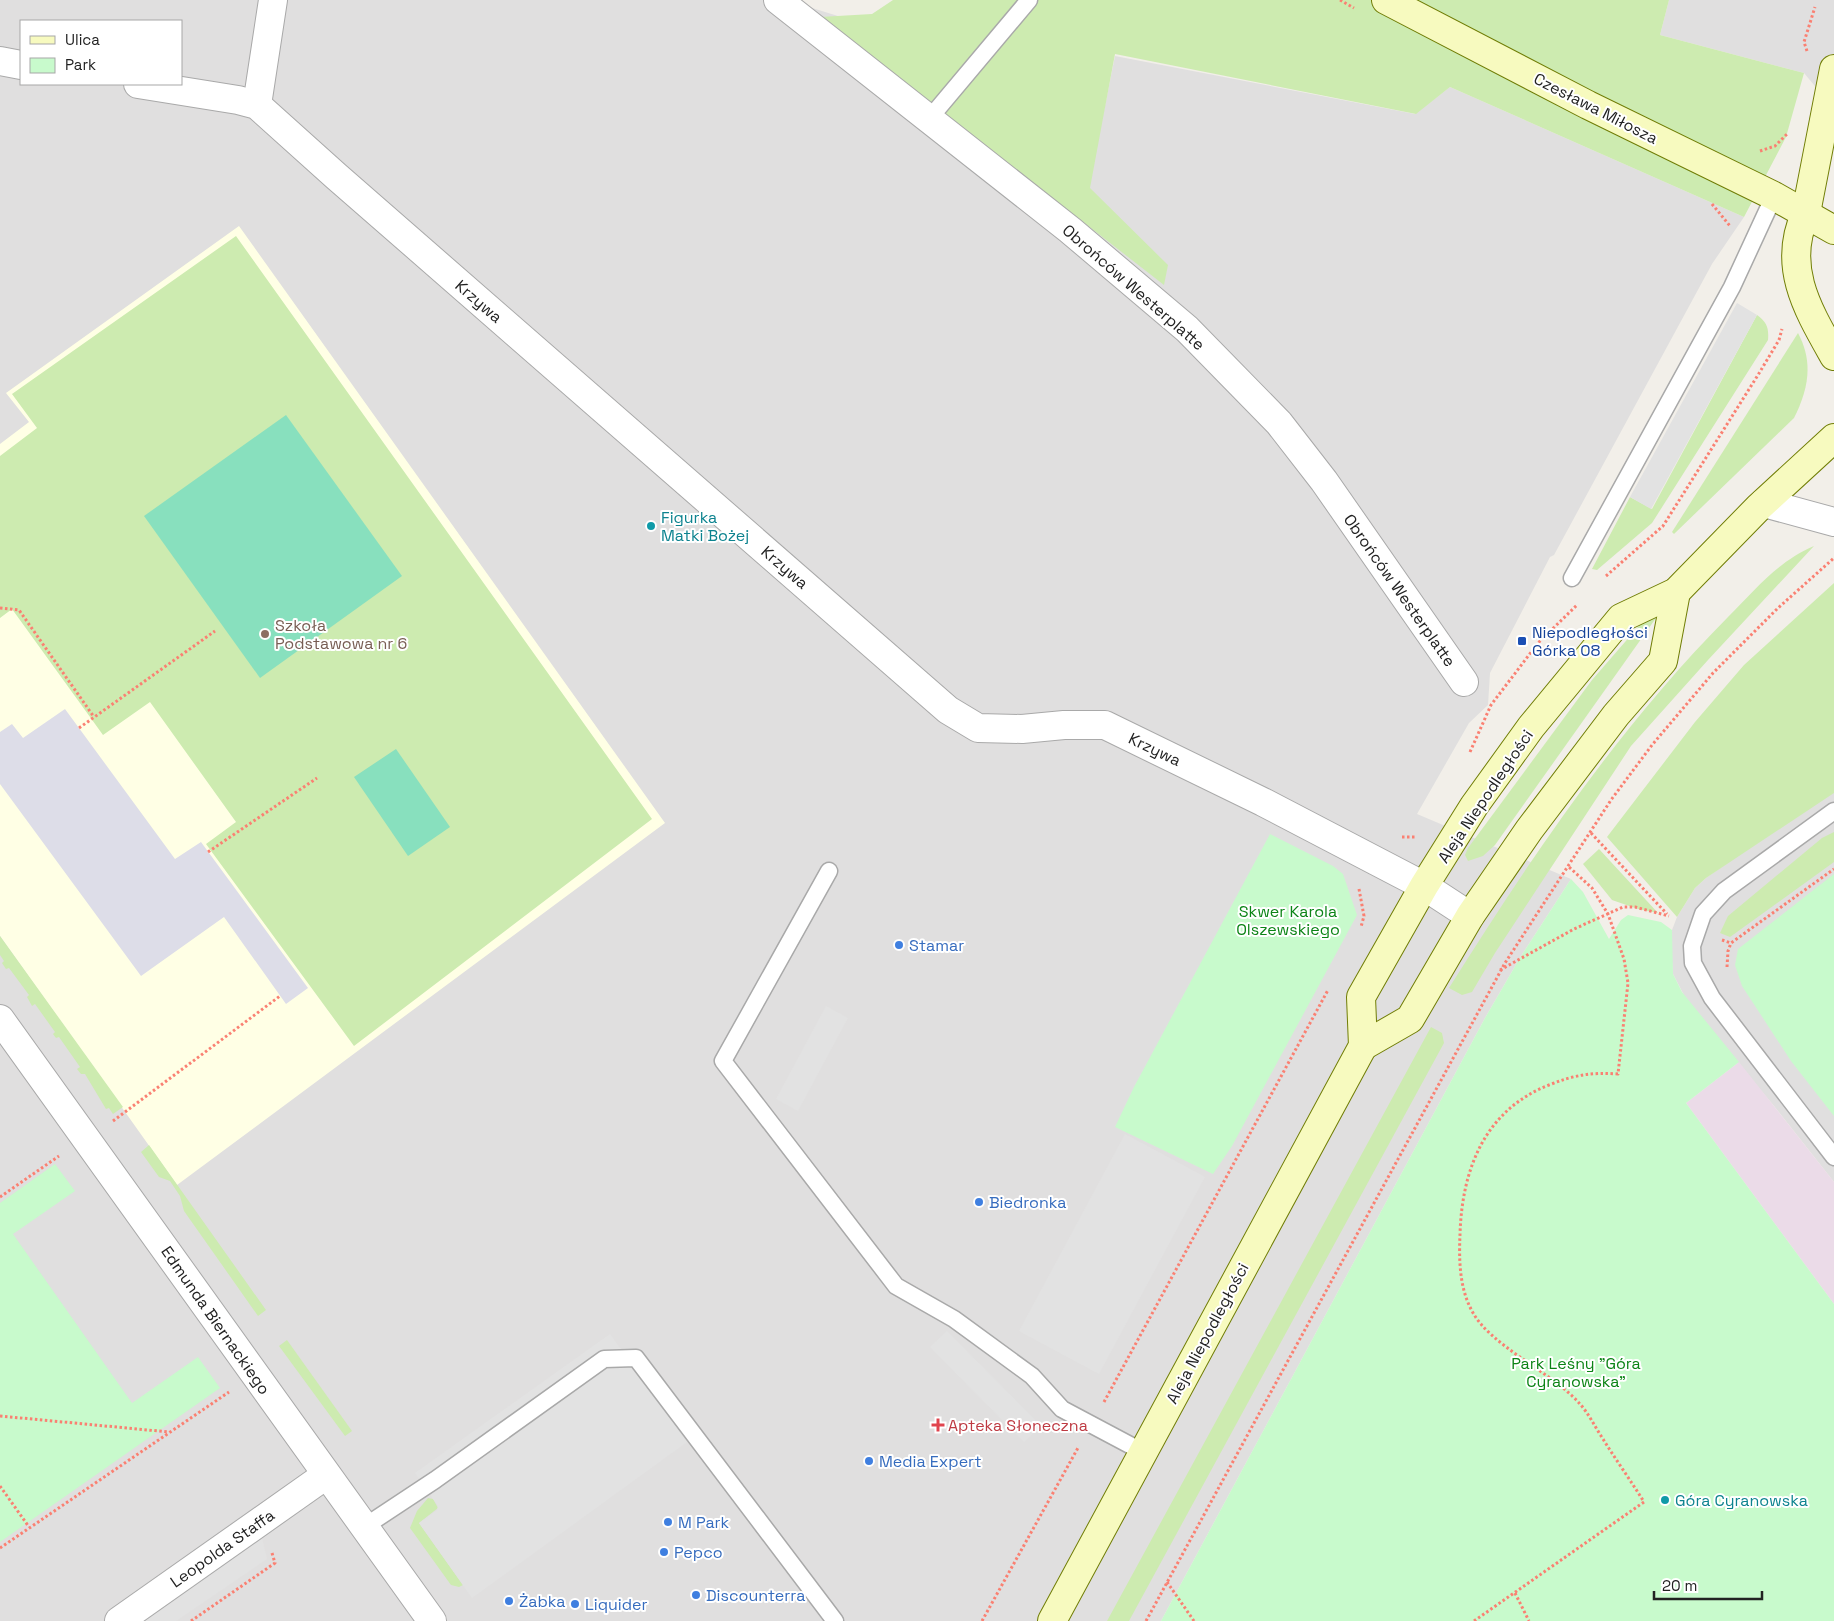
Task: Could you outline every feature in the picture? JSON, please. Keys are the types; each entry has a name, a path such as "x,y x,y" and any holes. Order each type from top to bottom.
{"street":[{"path":"144,85 258,105 273,0"},
{"name":"Obrońców Westerplatte","path":"778,0 1070,230 1187,328 1279,423 1324,481 1464,682"},
{"name":"Czesława Miłosza","path":"1386,0 1588,105 1774,196 1834,230"},
{"path":"0,61 20,65"},
{"path":"1834,69 1806,213 1797,232 1796,262 1799,284 1809,311 1834,356"},
{"name":"Krzywa","path":"258,105 343,183 948,710 978,728 1022,729 1064,725 1104,725 1263,802 1424,886 1470,916"},
{"name":"Aleja Niepodległości","path":"1052,1621 1363,1046 1361,997 1424,886 1497,775 1531,727 1621,618 1676,592 1764,503 1834,438"},
{"path":"1764,503 1834,522"},
{"path":"1363,1046 1410,1019 1470,916 1571,773 1616,715 1663,661 1676,592"},
{"name":"Edmunda Biernackiego","path":"4,1031 72,1116 326,1475 432,1621"},
{"name":"Leopolda Staffa","path":"119,1621 326,1475"}],"lane":[{"path":"929,119 1029,0"},
{"path":"1572,578 1732,287 1774,196"},
{"path":"1834,811 1724,891 1703,914 1692,946 1693,962 1712,998 1834,1157"},
{"path":"829,871 723,1061 896,1286 954,1319 1032,1376 1062,1408 1143,1452"},
{"path":"364,1527 435,1480 604,1360 636,1358 678,1410 835,1621"}],"path":[{"path":"1146,1621 1500,970 1611,800 1652,745 1713,673 1778,608 1834,558"},
{"path":"0,608 19,610 94,717"},
{"path":"79,728 215,631"},
{"path":"208,852 317,778"},
{"path":"1591,833 1673,921"},
{"path":"1474,1621 1644,1502 1580,1404 1534,1364 1502,1343 1482,1325 1472,1311 1464,1290 1459,1261 1460,1216 1467,1179 1483,1138 1498,1118 1515,1102 1540,1088 1561,1080 1583,1073 1618,1074 1628,983 1624,959 1608,914 1592,888 1569,867"},
{"path":"1717,939 1731,943 1834,869"},
{"path":"1357,936 1364,916 1358,887 1361,882"},
{"path":"1500,970 1574,929 1623,908 1634,908 1669,916"},
{"path":"982,1621 1330,985"},
{"path":"112,1122 280,996"},
{"path":"0,1198 67,1150"},
{"path":"0,1548 237,1386"},
{"path":"0,1416 170,1432"},
{"path":"0,1486 29,1527"},
{"path":"1167,1582 1194,1621"},
{"path":"1515,1592 1529,1621"}],"shaded area":[{"path":"0,0 799,0 809,7 899,35 1090,180 1115,56 1415,114 1450,87 1744,217 1712,264 1554,555 1550,557 1490,673 1488,705 1469,723 1417,814 1571,879 1521,956 1485,1018 1161,1621 0,1621"},
{"path":"1669,0 1834,0 1834,109 1804,73 1660,35"},
{"name":"Szkoła Podstawowa nr 6","path":"239,226 665,823 177,1185 0,936 0,444 29,422 6,393"},
{"path":"1737,303 1757,315 1651,509 1630,497"},
{"path":"65,709 175,859 201,842 308,988 286,1004 224,917 141,976 0,784 0,732 12,724 23,738"},
{"path":"1834,788 1834,1182 1774,1106 1688,1003 1673,974 1671,952 1672,930 1677,917 1695,888 1706,878"},
{"path":"826,1006 848,1018 798,1111 776,1099"},
{"path":"1739,1062 1834,1182 1834,1304 1686,1103"},
{"path":"1125,1134 1205,1177 1099,1374 1019,1331"},
{"path":"947,1331 1041,1426 1024,1442 930,1347"},
{"path":"610,1334 687,1442 472,1598 419,1523 437,1510 438,1506 415,1473"},
{"path":"262,1538 267,1559 176,1621 141,1621"}],"green space":[{"path":"893,0 1669,0 1660,35 1804,73 1786,137 1744,217 1450,87 1416,114 1115,54 1090,188 1168,265 1164,285 820,17 872,14"},
{"name":"Szkoła Podstawowa nr 6","path":"236,236 652,819 354,1046 206,844 236,822 150,702 103,735 12,609 0,618 0,456 37,428 12,394"},
{"path":"1757,315 1767,326 1768,340 1652,523 1597,570 1592,569 1630,497 1652,509"},
{"path":"1798,333 1806,355 1807,376 1803,397 1794,418 1674,534 1672,532"},
{"path":"286,415 402,576 260,678 144,516"},
{"path":"1814,546 1631,746 1495,953 1472,992 1462,995 1449,988 1512,890 1578,795 1650,703 1688,659 1768,577 1789,560"},
{"path":"1834,583 1834,793 1706,878 1695,888 1677,917 1607,837 1695,722 1744,665"},
{"path":"1651,612 1657,616 1656,618 1495,845 1483,856 1468,861 1465,855 1468,848 1592,680"},
{"path":"396,749 450,827 408,856 354,777"},
{"path":"1834,832 1834,862 1730,937 1720,933 1728,916 1822,838"},
{"name":"Skwer Karola Olszewskiego","path":"1270,834 1333,866 1343,874 1357,915 1232,1146 1213,1174 1115,1127 1134,1087"},
{"path":"1599,849 1658,913 1638,909 1612,900 1583,864"},
{"path":"1834,874 1834,1116 1791,1061 1742,986 1735,965 1738,949"},
{"name":"Park Leśny \"Góra Cyranowska\"","path":"1571,879 1583,892 1609,939 1621,920 1628,915 1661,922 1672,930 1673,974 1682,992 1739,1062 1686,1103 1834,1304 1834,1621 1161,1621 1485,1018 1521,956"},
{"path":"0,936 123,1107 113,1114 109,1108 106,1109 85,1074 81,1074 77,1069 80,1067 59,1037 56,1038 53,1034 55,1032 35,1004 32,1006 27,997 29,995 9,968 6,969 2,963 4,961 0,955"},
{"path":"1431,1027 1442,1033 1444,1043 1129,1621 1107,1621"},
{"path":"149,1145 266,1310 258,1316 184,1211 180,1196 170,1181 159,1177 141,1152"},
{"path":"55,1164 75,1191 13,1234 132,1403 198,1357 220,1388 0,1542 0,1203"},
{"path":"287,1340 352,1431 345,1436 279,1346"},
{"path":"428,1498 433,1499 438,1508 419,1523 463,1585 459,1587 451,1585 410,1528 417,1511"}],"place":[{"name":"Figurka Matki Bożej","path":"651,526"},
{"name":"Szkoła Podstawowa nr 6","path":"265,634"},
{"name":"Niepodległości Górka 08","path":"1522,641"},
{"name":"Stamar","path":"899,945"},
{"name":"Biedronka","path":"979,1202"},
{"name":"Apteka Słoneczna","path":"938,1425"},
{"name":"Media Expert","path":"869,1461"},
{"name":"Góra Cyranowska","path":"1665,1500"},
{"name":"M Park","path":"668,1522"},
{"name":"Pepco","path":"664,1552"},
{"name":"Discounterra","path":"696,1595"},
{"name":"Żabka","path":"509,1601"},
{"name":"Liquider","path":"575,1604"}]}
